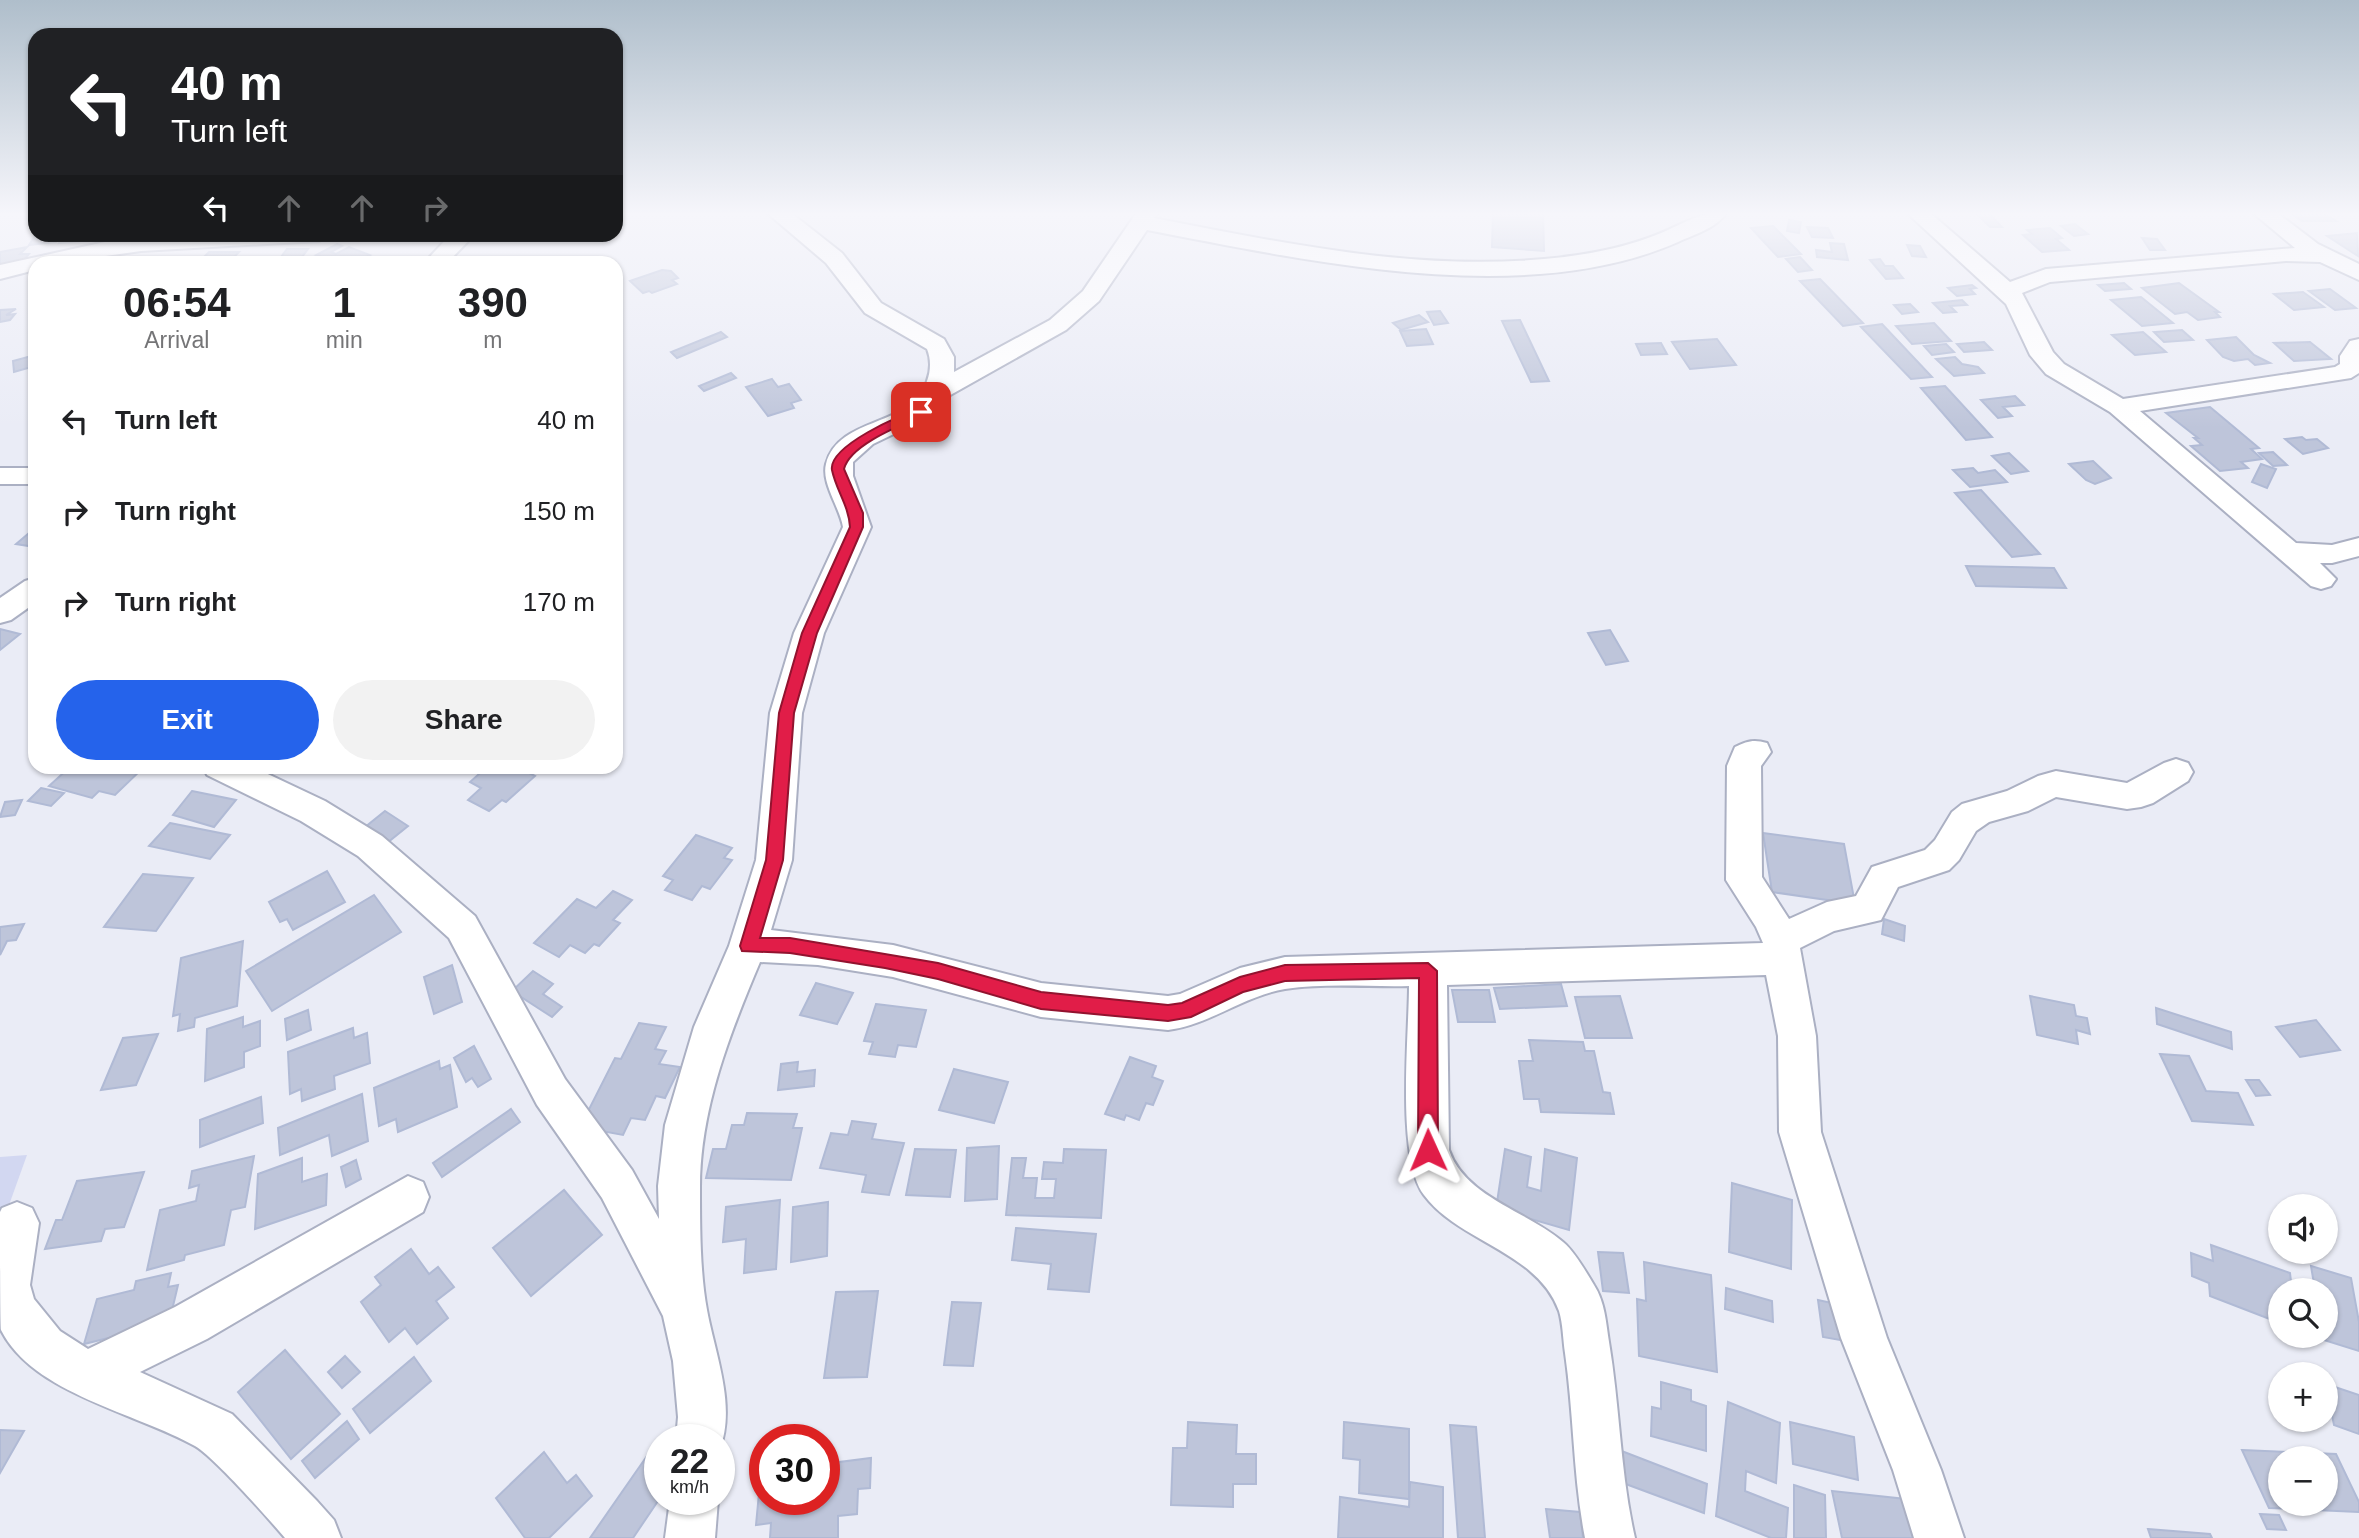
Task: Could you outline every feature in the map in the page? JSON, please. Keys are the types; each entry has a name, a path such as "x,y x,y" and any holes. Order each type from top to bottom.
{"street":[{"path":"701,1424 696,1361 684,1308 679,1186 685,1125 713,1027 748,946 774,860 786,713 809,633 857,527 856,513 838,469 840,460 873,433 921,412 935,393 941,369 940,349 931,340 878,313 851,284"},
{"path":"935,393 1058,325 1091,296 1099,284"},
{"path":"1999,284 2017,302 2042,355 2055,369 2119,407 2321,579"},
{"path":"2007,290 2024,284"},
{"path":"2119,407 2342,373 2352,367 2352,356 2359,346"},
{"path":"0,476 28,475"},
{"path":"2291,552 2333,554 2359,547"},
{"path":"0,613 28,593"},
{"path":"1755,752 1747,756 1744,766 1744,880 1770,917 1781,950 1797,1036 1800,1132 1864,1338 1917,1470 1939,1538"},
{"path":"748,946 790,945 938,971 1041,1000 1168,1013 1184,1011 1240,985 1285,973 1428,971 1781,950 1827,917 1868,909 1876,900 1885,877 1935,862 1949,851 1961,826 1970,816 1985,809 2017,802 2044,786 2056,784 2127,796 2141,794 2176,772"},
{"path":"236,774 313,811 370,846 462,927 551,1092 617,1184 684,1308"},
{"path":"1428,971 1428,1150 1438,1180 1456,1197 1549,1258 1580,1303 1592,1380 1601,1496 1610,1538"},
{"path":"85,1375 191,1323 408,1197"},
{"path":"17,1223 8,1285 14,1311 44,1346 85,1375 161,1404 215,1431 316,1538"},
{"path":"690,1538 692,1515"}],"shaded area":[{"path":"27,1155 0,1230 0,1157"}],"building":[{"path":"633,284 677,284 652,293 643,293"},
{"path":"1803,284 1825,284 1863,323 1843,326"},
{"path":"2125,284 2131,289 2105,291 2098,285"},
{"path":"2180,284 2219,312 2215,312 2220,317 2198,320 2187,312 2175,314 2142,288"},
{"path":"1972,285 1976,288 1970,289 1975,294 1957,296 1948,288"},
{"path":"2330,289 2356,308 2335,310 2309,291"},
{"path":"2303,292 2324,307 2294,310 2274,294"},
{"path":"2141,297 2173,323 2142,326 2111,300"},
{"path":"1962,300 1967,305 1950,306 1956,312 1943,313 1933,303"},
{"path":"1910,304 1918,312 1902,314 1894,305"},
{"path":"16,309 6,315 15,314 10,320 0,322 0,310"},
{"path":"1440,311 1448,323 1434,325 1427,312"},
{"path":"1419,315 1428,322 1401,330 1393,323"},
{"path":"1520,320 1549,381 1531,382 1502,321"},
{"path":"1934,323 1951,341 1912,344 1896,326"},
{"path":"1882,324 1932,377 1911,379 1861,327"},
{"path":"1426,329 1433,344 1407,346 1400,331"},
{"path":"2182,330 2193,340 2164,342 2154,332"},
{"path":"721,332 727,337 677,358 671,352"},
{"path":"2143,332 2166,352 2135,355 2112,335"},
{"path":"2236,337 2254,355 2270,363 2255,365 2248,359 2234,361 2223,357 2207,340"},
{"path":"1717,339 1736,365 1690,369 1672,342"},
{"path":"1984,342 1992,350 1964,352 1957,344"},
{"path":"2310,342 2331,359 2294,361 2274,343"},
{"path":"1661,343 1667,354 1641,355 1636,344"},
{"path":"1946,344 1954,352 1932,355 1924,346"},
{"path":"28,357 28,368 14,372 13,361"},
{"path":"1955,357 1962,364 1978,367 1984,373 1954,376 1936,359"},
{"path":"731,373 736,378 704,391 699,386"},
{"path":"772,379 778,387 789,384 801,400 791,403 794,408 768,416 746,387"},
{"path":"1945,386 1992,437 1966,440 1921,388"},
{"path":"2015,396 2024,405 2003,407 2012,416 1998,418 1981,400"},
{"path":"2210,407 2259,448 2251,449 2262,459 2241,462 2248,468 2220,471 2191,446 2202,445 2194,438 2198,438 2166,413"},
{"path":"2302,437 2306,440 2317,439 2328,448 2303,454 2285,439"},
{"path":"2273,452 2287,465 2273,466 2259,453"},
{"path":"2009,453 2028,471 2011,474 1992,456"},
{"path":"2093,461 2111,478 2095,484 2086,480 2069,464"},
{"path":"2261,464 2276,469 2267,488 2252,482"},
{"path":"1973,468 1978,473 1995,470 2007,482 1970,487 1953,470"},
{"path":"1981,490 2040,554 2012,557 1955,493"},
{"path":"28,534 28,546 16,544"},
{"path":"1966,566 2054,568 2066,588 1976,586"},
{"path":"0,629 20,634 0,650"},
{"path":"1610,630 1628,661 1606,665 1588,633"},
{"path":"62,774 137,774 115,795 99,791 92,798 49,786"},
{"path":"479,774 535,776 506,802 502,800 489,811 468,800 481,788 470,782"},
{"path":"41,788 64,793 51,806 28,801"},
{"path":"192,791 236,800 214,827 173,815"},
{"path":"22,800 15,815 0,817 5,802"},
{"path":"385,811 408,826 387,843 364,828"},
{"path":"170,823 230,835 210,859 149,846"},
{"path":"1763,833 1844,844 1855,904 1772,892"},
{"path":"696,835 732,848 724,858 732,860 710,889 702,886 692,900 665,890 673,880 663,876"},
{"path":"327,871 345,902 293,930 287,919 280,922 269,902"},
{"path":"143,874 193,878 156,931 104,927"},
{"path":"613,891 632,900 613,920 620,923 599,946 594,944 585,953 570,945 559,957 534,943 577,899 596,908"},
{"path":"374,895 401,932 272,1011 246,971"},
{"path":"1884,919 1905,926 1904,941 1882,934"},
{"path":"24,924 16,940 7,941 0,955 0,927"},
{"path":"243,941 237,1006 195,1018 194,1027 178,1031 180,1014 173,1016 181,958"},
{"path":"452,965 462,1002 434,1014 424,977"},
{"path":"533,971 553,984 543,994 562,1007 552,1017 512,991"},
{"path":"816,983 853,993 837,1024 800,1015"},
{"path":"1561,984 1567,1006 1500,1009 1494,988"},
{"path":"1452,990 1489,990 1495,1022 1458,1022"},
{"path":"1620,996 1632,1038 1585,1038 1575,997"},
{"path":"2030,996 2074,1005 2076,1016 2087,1018 2090,1034 2076,1030 2078,1044 2037,1035"},
{"path":"876,1004 926,1010 916,1047 898,1045 895,1057 869,1054 873,1042 864,1041"},
{"path":"2156,1008 2231,1032 2232,1049 2157,1024"},
{"path":"308,1010 311,1030 287,1040 285,1019"},
{"path":"243,1017 243,1027 260,1021 260,1046 244,1052 244,1067 205,1081 207,1029"},
{"path":"2316,1020 2340,1050 2300,1057 2276,1027"},
{"path":"639,1023 666,1027 655,1049 666,1051 659,1064 680,1067 665,1098 656,1096 645,1120 631,1118 623,1135 580,1127 615,1058 621,1059"},
{"path":"353,1028 354,1038 367,1033 370,1063 334,1076 335,1089 302,1101 301,1089 290,1094 288,1052"},
{"path":"158,1034 136,1085 101,1090 123,1038"},
{"path":"1529,1040 1583,1042 1585,1051 1594,1051 1603,1092 1610,1093 1614,1114 1541,1112 1539,1099 1524,1099 1519,1061 1533,1061"},
{"path":"474,1046 491,1079 478,1087 472,1078 466,1082 454,1058"},
{"path":"2160,1054 2189,1056 2206,1091 2238,1093 2253,1125 2192,1121"},
{"path":"1130,1057 1156,1066 1152,1077 1163,1081 1153,1105 1146,1103 1139,1120 1126,1115 1124,1120 1105,1114"},
{"path":"439,1061 440,1069 450,1065 457,1107 398,1132 396,1119 379,1126 374,1088"},
{"path":"798,1062 797,1072 815,1070 814,1086 778,1090 781,1064"},
{"path":"954,1069 1008,1082 994,1123 939,1110"},
{"path":"2246,1080 2259,1080 2270,1095 2256,1096"},
{"path":"362,1094 368,1141 332,1156 329,1135 280,1155 278,1128"},
{"path":"261,1097 263,1123 200,1147 200,1120"},
{"path":"511,1109 520,1122 442,1177 433,1163"},
{"path":"747,1113 797,1114 793,1128 802,1128 791,1180 706,1178 713,1149 726,1149 732,1125 744,1125"},
{"path":"852,1121 876,1124 872,1139 904,1143 889,1195 862,1192 866,1175 820,1168 831,1133 848,1135"},
{"path":"999,1146 997,1199 965,1201 967,1148"},
{"path":"915,1149 956,1150 950,1197 906,1195"},
{"path":"1064,1149 1106,1150 1101,1218 1006,1215 1012,1158 1026,1158 1023,1178 1037,1178 1035,1198 1054,1198 1056,1179 1042,1179 1044,1162 1063,1163"},
{"path":"1505,1149 1531,1157 1527,1187 1541,1191 1545,1149 1577,1158 1569,1230 1496,1209"},
{"path":"254,1156 245,1207 231,1210 224,1245 185,1255 184,1260 147,1270 160,1210 196,1201 199,1185 189,1188 192,1171"},
{"path":"302,1158 302,1182 327,1174 326,1205 255,1229 258,1174"},
{"path":"356,1160 361,1179 346,1187 341,1167"},
{"path":"144,1172 124,1227 105,1229 101,1241 45,1249 56,1220 62,1220 77,1181"},
{"path":"1732,1183 1792,1200 1791,1269 1729,1252"},
{"path":"564,1190 602,1235 531,1296 493,1248"},
{"path":"780,1200 776,1269 744,1273 746,1239 723,1242 726,1207"},
{"path":"828,1202 827,1256 791,1262 793,1207"},
{"path":"1016,1228 1096,1234 1089,1292 1048,1289 1051,1264 1012,1260"},
{"path":"2211,1245 2290,1273 2291,1278 2268,1278 2268,1318 2210,1296 2209,1283 2192,1276 2191,1253 2213,1261"},
{"path":"411,1249 429,1274 438,1267 454,1287 436,1301 448,1318 417,1344 405,1328 389,1342 361,1302 381,1285 375,1277"},
{"path":"1598,1252 1623,1253 1629,1293 1603,1291"},
{"path":"1644,1262 1711,1275 1717,1372 1639,1356 1637,1299 1646,1301"},
{"path":"2311,1266 2351,1278 2359,1322 2359,1351 2338,1344 2338,1278 2313,1278"},
{"path":"171,1273 168,1287 178,1285 169,1323 84,1344 97,1299 134,1290 136,1281"},
{"path":"1726,1288 1772,1301 1773,1322 1725,1309"},
{"path":"878,1291 867,1377 824,1378 836,1292"},
{"path":"1818,1300 1841,1305 1846,1341 1823,1337"},
{"path":"952,1302 981,1303 973,1366 944,1365"},
{"path":"285,1350 340,1414 291,1459 238,1392"},
{"path":"345,1356 360,1372 342,1388 328,1372"},
{"path":"414,1357 431,1381 370,1433 353,1409"},
{"path":"1661,1382 1691,1390 1691,1401 1706,1406 1706,1451 1651,1436 1652,1407 1661,1409"},
{"path":"2338,1388 2359,1395 2359,1434 2338,1426"},
{"path":"1728,1402 1780,1423 1776,1483 1746,1471 1745,1491 1788,1508 1786,1538 1771,1538 1716,1516"},
{"path":"347,1421 359,1439 315,1478 302,1461"},
{"path":"1188,1422 1237,1425 1236,1454 1256,1454 1256,1484 1233,1484 1233,1507 1171,1505 1173,1448 1187,1448"},
{"path":"1344,1422 1409,1429 1409,1499 1359,1493 1360,1460 1343,1458"},
{"path":"1790,1422 1854,1437 1858,1480 1793,1464"},
{"path":"1450,1425 1476,1427 1485,1538 1458,1538"},
{"path":"0,1430 24,1431 0,1473"},
{"path":"1619,1450 1707,1484 1704,1513 1615,1480"},
{"path":"2242,1450 2268,1451 2268,1506"},
{"path":"544,1452 567,1483 576,1475 592,1496 549,1538 525,1538 496,1498"},
{"path":"871,1458 870,1488 858,1489 857,1514 838,1516 838,1538 770,1538 771,1523 756,1525 757,1515 840,1515 840,1462"},
{"path":"2338,1458 2359,1502 2359,1512 2338,1511"},
{"path":"644,1460 644,1515 649,1515 633,1538 590,1538"},
{"path":"1410,1482 1443,1487 1443,1538 1338,1538 1340,1497 1409,1507"},
{"path":"1794,1485 1825,1495 1826,1538 1794,1538"},
{"path":"1832,1491 1915,1500 1924,1538 1842,1538"},
{"path":"1546,1509 1580,1512 1583,1538 1550,1538"},
{"path":"2260,1514 2279,1516 2286,1530 2267,1529"},
{"path":"2148,1529 2210,1534 2212,1538 2151,1538"}],"route":[{"path":"921,412 873,433 845,453 840,460 838,469 856,513 857,527 809,633 786,713 774,860 748,946 790,945 938,971 985,987 1041,1000 1168,1013 1184,1011 1264,976 1285,973 1428,971 1428,1150"}]}
